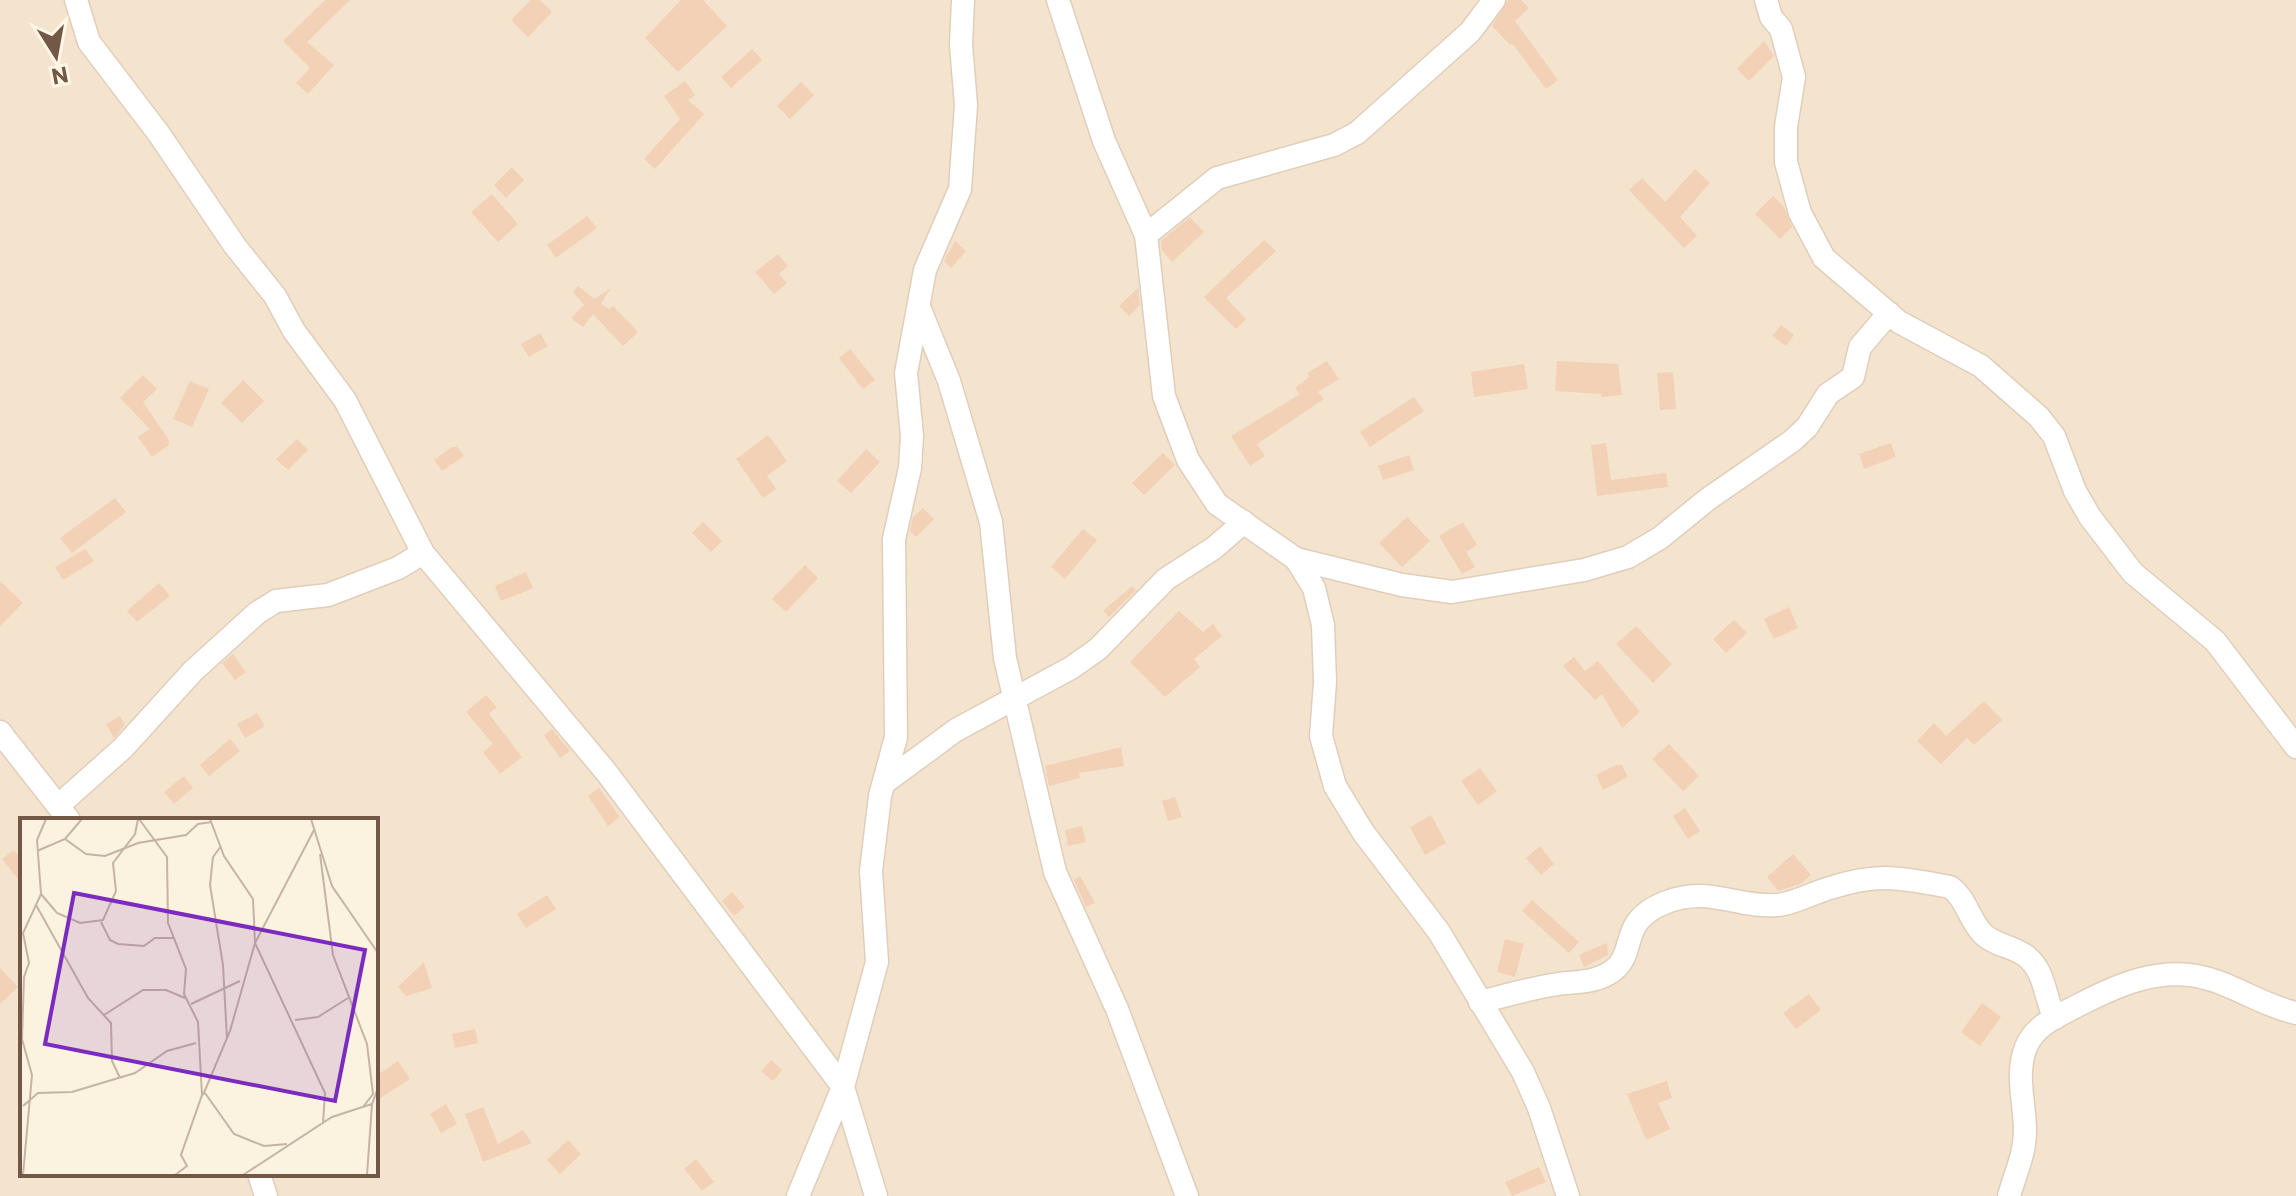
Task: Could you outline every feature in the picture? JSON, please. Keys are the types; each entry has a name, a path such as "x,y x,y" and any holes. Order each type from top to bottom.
{"street":[{"path":"76,0 89,42 159,134 235,246 275,296 294,331 345,400 423,553 607,773 843,1087 876,1196"},
{"path":"798,1196 843,1087 877,962 871,871 884,783 896,737 894,539 910,468 912,436 906,373 917,302 930,257 960,189 966,105 961,45 963,0"},
{"path":"1058,0 1099,128 1146,235 1164,396 1188,460 1217,504 1296,559 1402,585 1452,592 1550,578 1628,557 1792,441 1807,427 1828,394 1853,377 1860,347 1889,313"},
{"path":"1146,235 1217,178 1334,145 1357,133 1461,40 1494,0"},
{"path":"1766,0 1771,17 1781,29 1794,77 1784,145 1800,213 1832,268 1919,335 1981,366 2039,417 2054,436 2075,491 2090,517 2133,573 2215,641 2296,747"},
{"path":"917,302 949,381 991,522 1005,658 1055,872 1122,1022 1187,1196"},
{"path":"884,783 956,730 1071,668 1098,649 1166,579 1214,548 1244,522"},
{"path":"0,732 64,812 193,671 257,613 276,601 341,590 398,568 423,553"},
{"path":"1296,559 1314,588 1323,625 1325,682 1321,736 1335,786 1363,832 1439,932 1534,1096 1568,1196"},
{"path":"1480,1002 1553,984 1592,981 1612,971 1622,960 1631,928 1642,914 1689,895 1707,894 1757,905 1780,905 1839,885 1887,875 1950,887 1957,892 1984,935 2025,955 2038,969 2047,1004 2055,1018"},
{"path":"2009,1196 2024,1151 2020,1071 2036,1030 2131,981 2171,973 2207,978 2262,1005 2296,1013"},
{"path":"260,1176 266,1196"}],"shaded area":[{"path":"0,0 2296,0 2296,1196 0,1196"}],"building":[{"path":"325,0 350,0 307,42 334,65 308,94 296,83 310,68 283,41"},
{"path":"531,0 540,0 552,12 528,37 511,20"},
{"path":"681,0 703,0 727,26 678,72 645,38"},
{"path":"1508,0 1521,0 1529,8 1515,21 1558,80 1546,89 1512,43 1510,45 1492,26"},
{"path":"1764,41 1774,56 1749,81 1737,69"},
{"path":"752,49 762,60 731,88 721,77"},
{"path":"685,81 695,95 688,100 704,114 655,169 644,159 680,119 664,96"},
{"path":"801,82 814,95 790,119 777,106"},
{"path":"512,167 524,180 506,198 494,185"},
{"path":"1695,169 1710,183 1680,217 1697,236 1684,248 1629,190 1642,178 1665,202"},
{"path":"492,194 518,224 498,242 471,212"},
{"path":"1773,196 1784,207 1792,227 1780,239 1755,214"},
{"path":"587,216 597,228 556,258 547,245"},
{"path":"1190,217 1204,232 1172,262 1162,250 1161,241"},
{"path":"1264,240 1276,251 1226,298 1246,319 1236,329 1204,297"},
{"path":"955,241 966,251 951,268 944,261"},
{"path":"778,254 788,266 779,274 787,283 774,294 755,272"},
{"path":"578,286 594,299 611,288 601,304 609,309 613,306 638,332 623,346 593,314 583,327 571,318 584,305 573,292"},
{"path":"1138,288 1140,305 1129,316 1119,306"},
{"path":"1781,325 1794,335 1786,346 1772,336"},
{"path":"540,333 548,346 529,357 521,344"},
{"path":"850,349 875,380 863,389 839,358"},
{"path":"1327,361 1339,379 1318,392 1324,399 1257,444 1265,456 1250,466 1231,436 1300,394 1295,388 1309,377 1307,373"},
{"path":"1557,361 1618,364 1622,395 1601,397 1601,394 1555,391"},
{"path":"1524,364 1528,389 1474,397 1471,372"},
{"path":"1673,372 1676,409 1660,410 1657,373"},
{"path":"143,375 157,389 143,402 169,440 169,445 152,457 138,437 150,429 120,398"},
{"path":"243,380 264,401 242,423 221,403"},
{"path":"190,381 209,389 192,427 173,419"},
{"path":"1414,397 1424,411 1370,447 1360,432"},
{"path":"768,435 787,461 767,476 776,489 763,498 736,459"},
{"path":"297,439 308,450 288,470 276,459"},
{"path":"1606,443 1611,480 1666,473 1668,487 1597,496 1591,445"},
{"path":"1891,443 1896,457 1864,469 1859,454"},
{"path":"452,447 457,447 464,456 442,471 434,460"},
{"path":"866,449 880,462 851,493 837,481"},
{"path":"1163,453 1175,465 1144,495 1132,483"},
{"path":"1409,455 1414,470 1383,480 1378,466"},
{"path":"115,498 126,512 72,553 60,538"},
{"path":"923,508 934,519 916,537 910,531 913,517"},
{"path":"1407,517 1430,541 1402,567 1379,543"},
{"path":"703,522 722,541 711,552 692,533"},
{"path":"1463,522 1477,545 1466,552 1475,567 1462,574 1439,536"},
{"path":"1083,529 1097,540 1065,579 1051,567"},
{"path":"85,549 94,561 63,580 55,567"},
{"path":"805,565 818,578 786,612 772,599"},
{"path":"526,572 533,588 501,601 495,586"},
{"path":"0,581 23,603 0,626"},
{"path":"159,583 170,596 137,622 127,611"},
{"path":"1132,586 1136,590 1109,617 1103,611"},
{"path":"1789,607 1798,628 1774,639 1764,619"},
{"path":"1179,611 1203,632 1213,624 1222,636 1194,659 1200,667 1165,697 1130,662"},
{"path":"1734,620 1747,633 1726,653 1713,639"},
{"path":"1636,626 1672,664 1653,683 1616,644"},
{"path":"233,654 246,672 235,680 222,663"},
{"path":"1574,657 1585,671 1598,661 1640,712 1622,728 1602,694 1595,700 1563,666"},
{"path":"486,695 497,707 489,714 522,757 500,774 483,752 493,744 466,712"},
{"path":"1984,701 2002,720 1974,745 1967,738 1941,764 1917,741 1934,723 1946,736"},
{"path":"257,713 265,726 245,738 237,724"},
{"path":"120,716 125,725 114,738 106,724"},
{"path":"552,729 570,751 560,758 544,735"},
{"path":"230,739 240,751 209,776 200,765"},
{"path":"1669,744 1699,776 1683,791 1652,759"},
{"path":"1121,747 1124,766 1079,773 1080,778 1049,786 1045,766"},
{"path":"1622,765 1628,777 1603,790 1596,775"},
{"path":"1480,768 1497,791 1478,805 1461,781"},
{"path":"184,776 193,788 174,804 164,792"},
{"path":"599,788 620,817 608,826 588,796"},
{"path":"1175,797 1182,817 1168,821 1162,801"},
{"path":"1685,808 1700,831 1688,839 1673,816"},
{"path":"1431,815 1446,843 1425,855 1410,827"},
{"path":"1082,826 1086,842 1068,846 1065,830"},
{"path":"1540,846 1554,864 1541,875 1526,858"},
{"path":"14,850 20,858 20,882 2,859"},
{"path":"1793,854 1811,875 1800,884 1778,891 1767,877"},
{"path":"1080,876 1095,903 1086,907 1074,880"},
{"path":"732,892 745,907 734,916 722,901"},
{"path":"547,895 556,909 526,928 517,914"},
{"path":"1532,900 1579,942 1569,953 1522,911"},
{"path":"1505,939 1524,944 1515,977 1497,972"},
{"path":"1607,943 1608,955 1584,967 1579,955"},
{"path":"424,962 432,988 406,996 398,987"},
{"path":"0,968 18,987 0,1004"},
{"path":"1809,994 1821,1010 1796,1029 1783,1013"},
{"path":"1982,1003 2001,1017 1980,1046 1961,1032"},
{"path":"475,1029 478,1043 455,1048 452,1034"},
{"path":"771,1060 782,1070 773,1081 761,1071"},
{"path":"398,1061 410,1079 378,1100 378,1075"},
{"path":"1667,1081 1672,1098 1658,1103 1670,1129 1646,1140 1627,1094"},
{"path":"446,1104 457,1124 441,1133 430,1114"},
{"path":"483,1107 498,1144 523,1130 532,1143 483,1162 465,1114"},
{"path":"568,1140 581,1154 560,1174 547,1160"},
{"path":"696,1159 714,1182 702,1191 684,1169"},
{"path":"1539,1167 1546,1182 1512,1196 1505,1182"}]}
